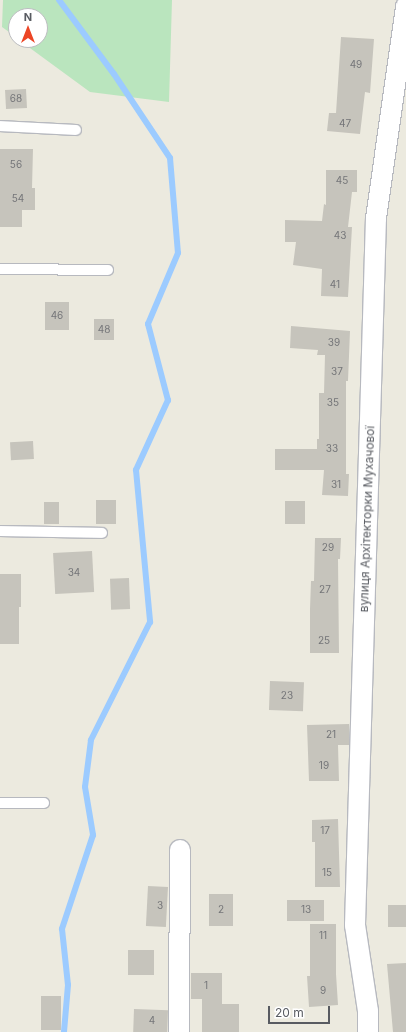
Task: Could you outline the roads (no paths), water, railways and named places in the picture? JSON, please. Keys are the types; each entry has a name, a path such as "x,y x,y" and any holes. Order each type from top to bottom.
{"street":[{"name":"вулиця Архітекторки Мухачової","path":"368,1032 368,1011 356,925 376,218 406,6"},
{"path":"179,1032 180,850"}],"lane":[{"path":"0,126 76,130"},
{"path":"0,269 108,270"},
{"path":"0,531 102,533"},
{"path":"0,803 44,803"}],"waterway":[{"path":"59,0 114,74 170,158 178,253 148,324 168,400 136,470 150,622 91,740 85,787 93,835 62,929 68,985 64,1032"}]}
